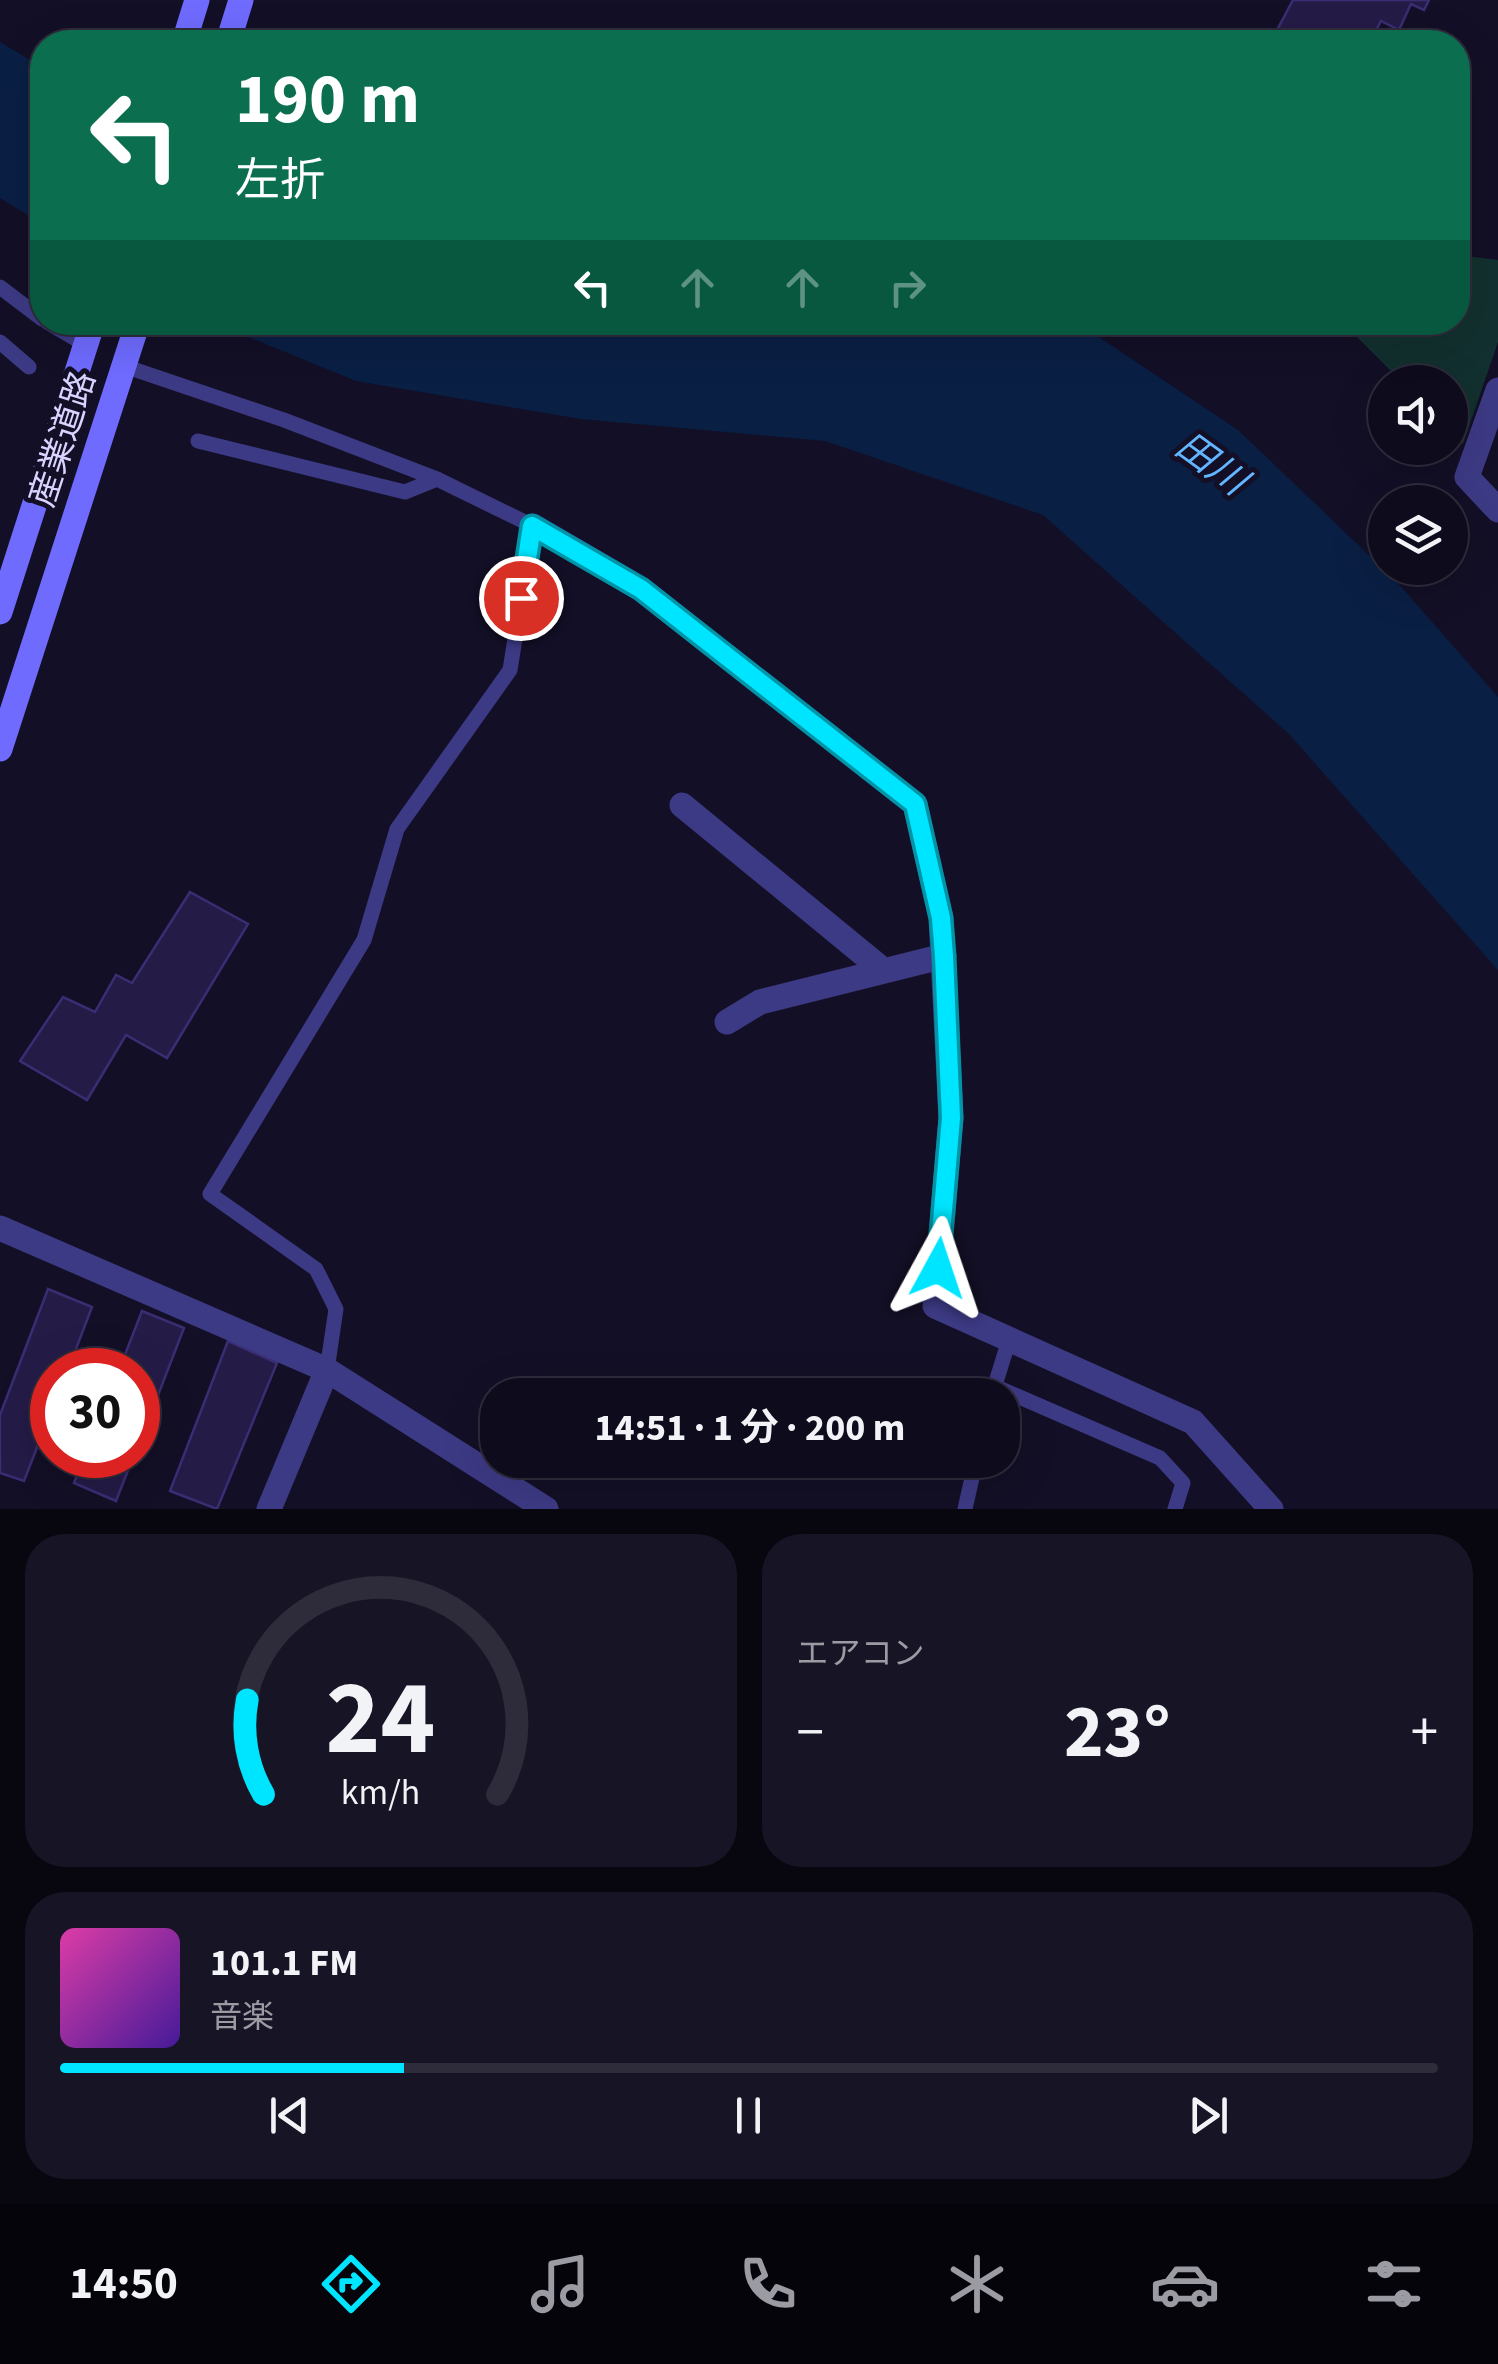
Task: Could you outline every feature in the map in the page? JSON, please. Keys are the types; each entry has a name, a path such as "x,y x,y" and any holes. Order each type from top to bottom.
{"street":[{"path":"232,30 242,0"},
{"name":"産業道路","path":"0,612 89,335"},
{"name":"産業道路","path":"0,749 131,343"},
{"path":"1498,390 1466,477 1498,510"},
{"path":"532,526 641,589 915,804 941,918 951,1118 934,1306 1193,1422 1271,1509"},
{"path":"682,805 884,970"},
{"path":"727,1022 760,1002 944,956"},
{"path":"0,1228 327,1370 546,1509"},
{"path":"269,1509 327,1370"}],"lane":[{"path":"0,287 30,310"},
{"path":"0,342 29,367"},
{"path":"131,343 284,420 438,480 532,526 510,670 397,829 364,940 210,1194 316,1269 336,1309 327,1370"},
{"path":"198,441 405,492 438,480"},
{"path":"997,1378 1009,1340"},
{"path":"1020,1402 1160,1458 1183,1483 1176,1509"},
{"path":"964,1509 972,1478"}],"green space":[{"path":"1470,256 1498,260 1498,342 1468,429 1468,365 1385,365 1355,335 1470,335"}],"water":[{"path":"0,42 30,60 30,217 0,198"},
{"name":"田川","path":"243,335 1096,335 1238,430 1368,554 1368,585 1400,585 1498,697 1498,970 1288,733 1043,515 825,441 581,419 356,381"}],"building":[{"path":"1293,0 1429,0 1424,10 1411,4 1399,30 1381,21 1376,30 1277,30"},
{"path":"190,892 248,924 167,1058 126,1035 87,1100 20,1061 63,997 95,1012 116,975 132,983"},
{"path":"48,1289 92,1307 76,1348 30,1348 30,1466 24,1481 0,1473 0,1415"},
{"path":"142,1311 184,1328 160,1390 160,1348 128,1348"},
{"path":"228,1341 277,1363 217,1509 170,1491"},
{"path":"76,1478 125,1478 116,1501 74,1483"}],"route":[{"path":"521,598 532,526 641,589 915,804 941,918 944,956 951,1118 938,1268"}]}
